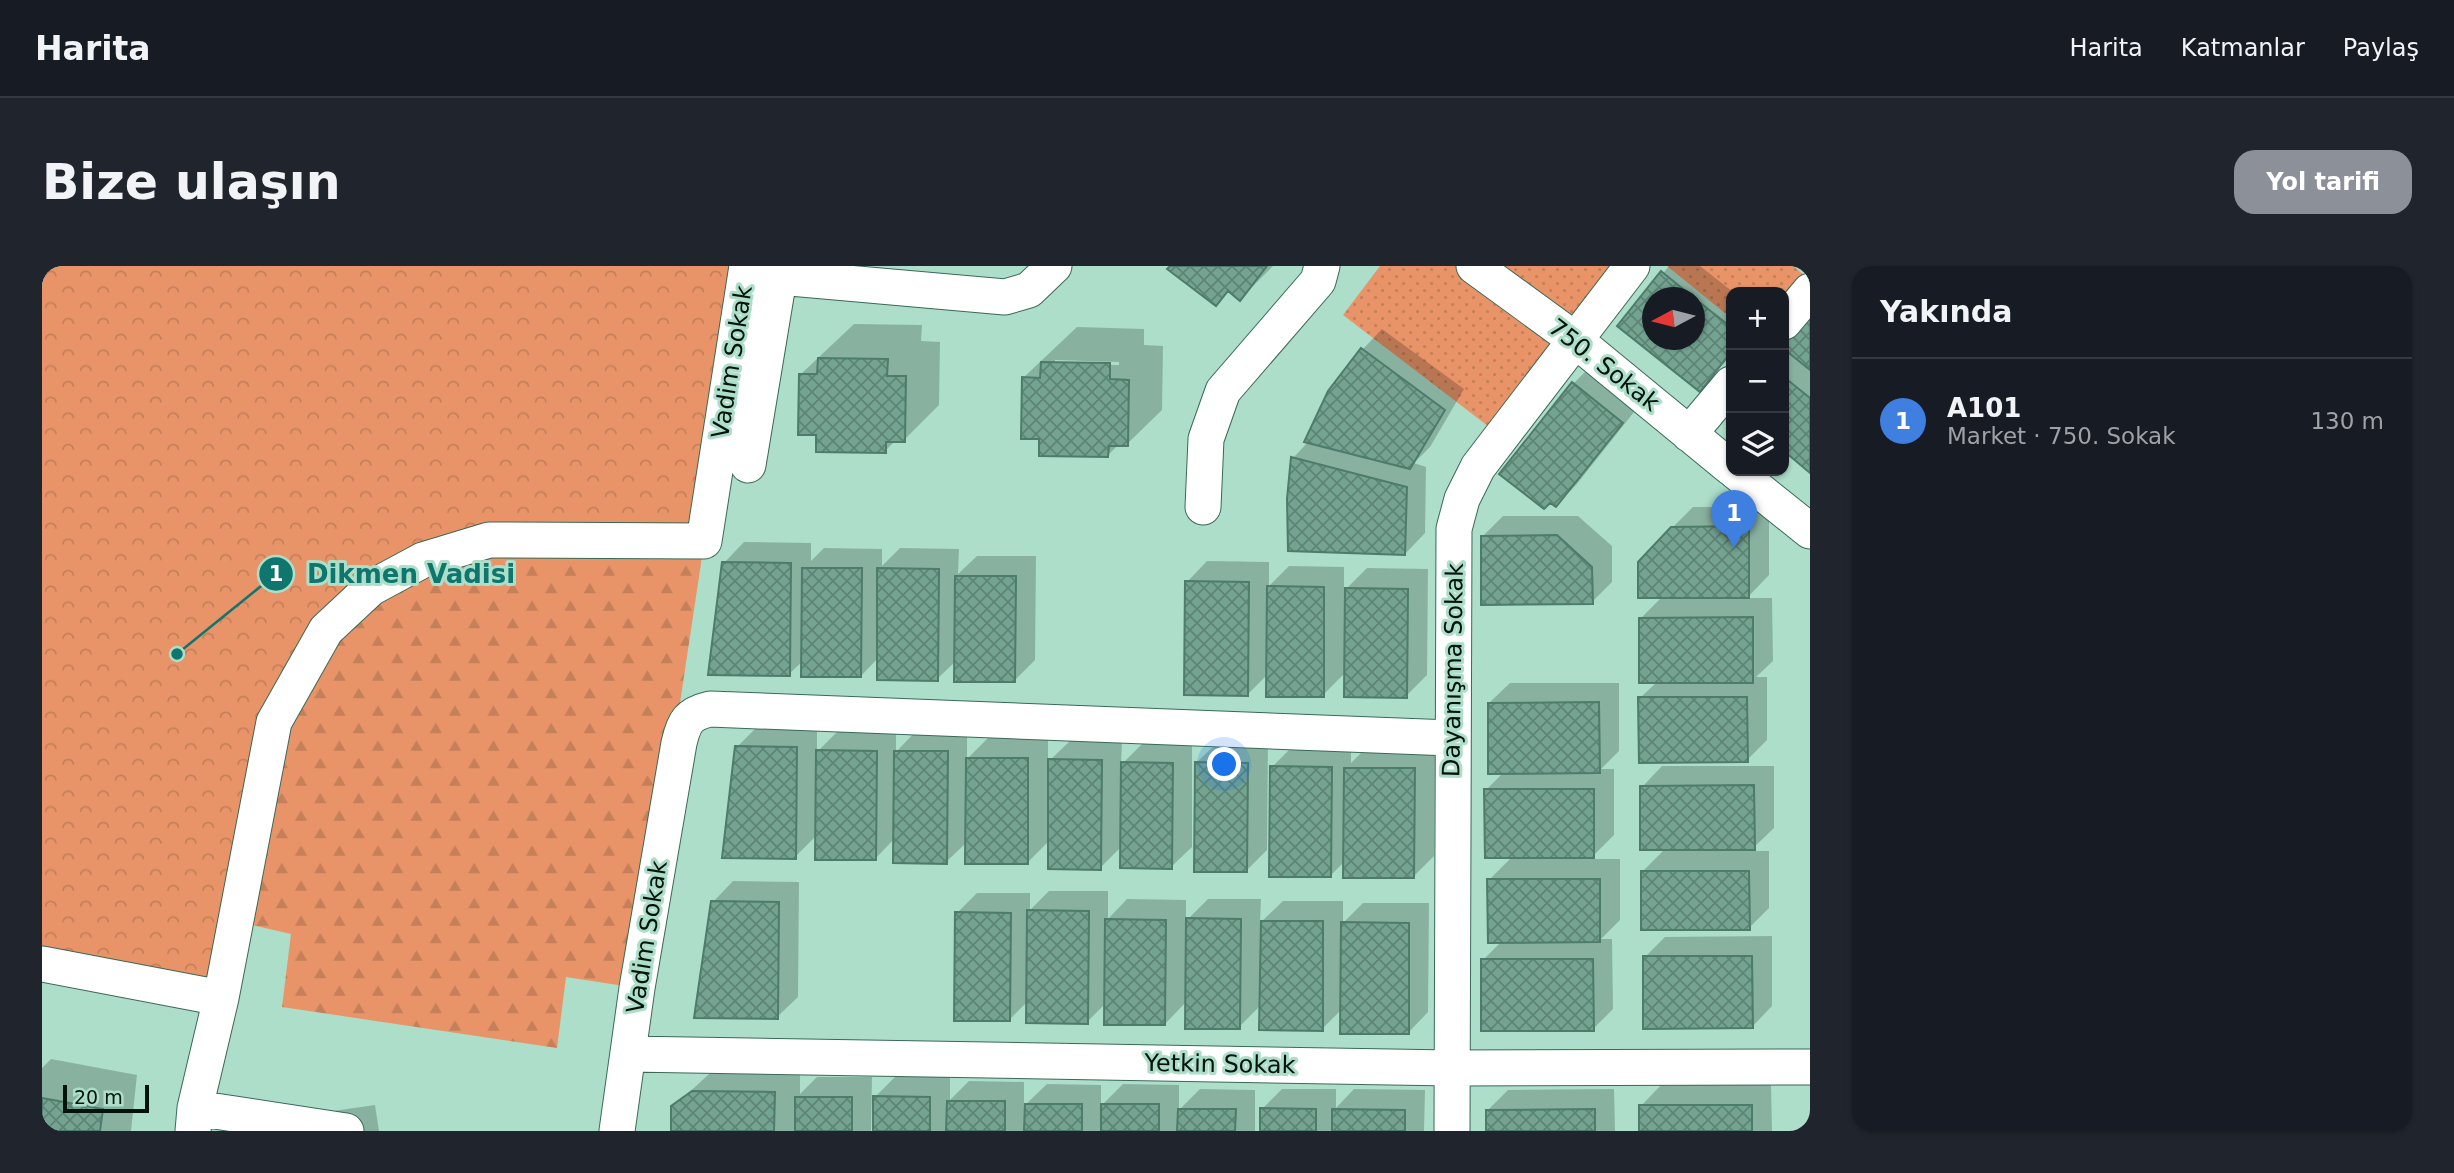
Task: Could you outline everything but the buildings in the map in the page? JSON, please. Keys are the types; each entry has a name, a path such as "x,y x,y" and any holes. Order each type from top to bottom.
{"street":[{"name":"Vadim Sokak","path":"220,998 274,722 297,677 326,630 371,588 423,560 489,540 704,541 747,266"},
{"path":"748,465 780,272 1005,297 1028,290 1054,266"},
{"path":"1203,507 1206,439 1223,391 1318,281 1322,266"},
{"name":"750. Sokak","path":"1474,266 1574,339 1726,463"},
{"name":"Dayanışma Sokak","path":"1452,1131 1451,738 1454,528 1462,499 1478,467 1632,266"},
{"path":"1789,316 1810,291"},
{"path":"1689,434 1726,390"},
{"name":"750. Sokak","path":"1742,476 1810,531"},
{"name":"Vadim Sokak","path":"617,1131 637,988 683,724 693,713 710,709 1451,738"},
{"path":"42,964 220,998 194,1120 346,1131"},
{"name":"Yetkin Sokak","path":"629,1054 1452,1068 1810,1067"}],"green space":[{"path":"42,266 708,517 637,988 566,977 557,1048 282,1007 291,934 235,921"},
{"path":"42,266 747,266 704,541 423,560 297,677 221,998 42,964"},
{"path":"1380,266 1632,266 1501,436 1343,315"},
{"path":"1667,266 1793,266 1810,280 1789,310 1789,287 1726,287 1726,314 1705,297 1705,287 1693,287"}],"place":[{"name":"A101","path":"1734,548"},
{"name":"Dikmen Vadisi","path":"177,654"}]}
